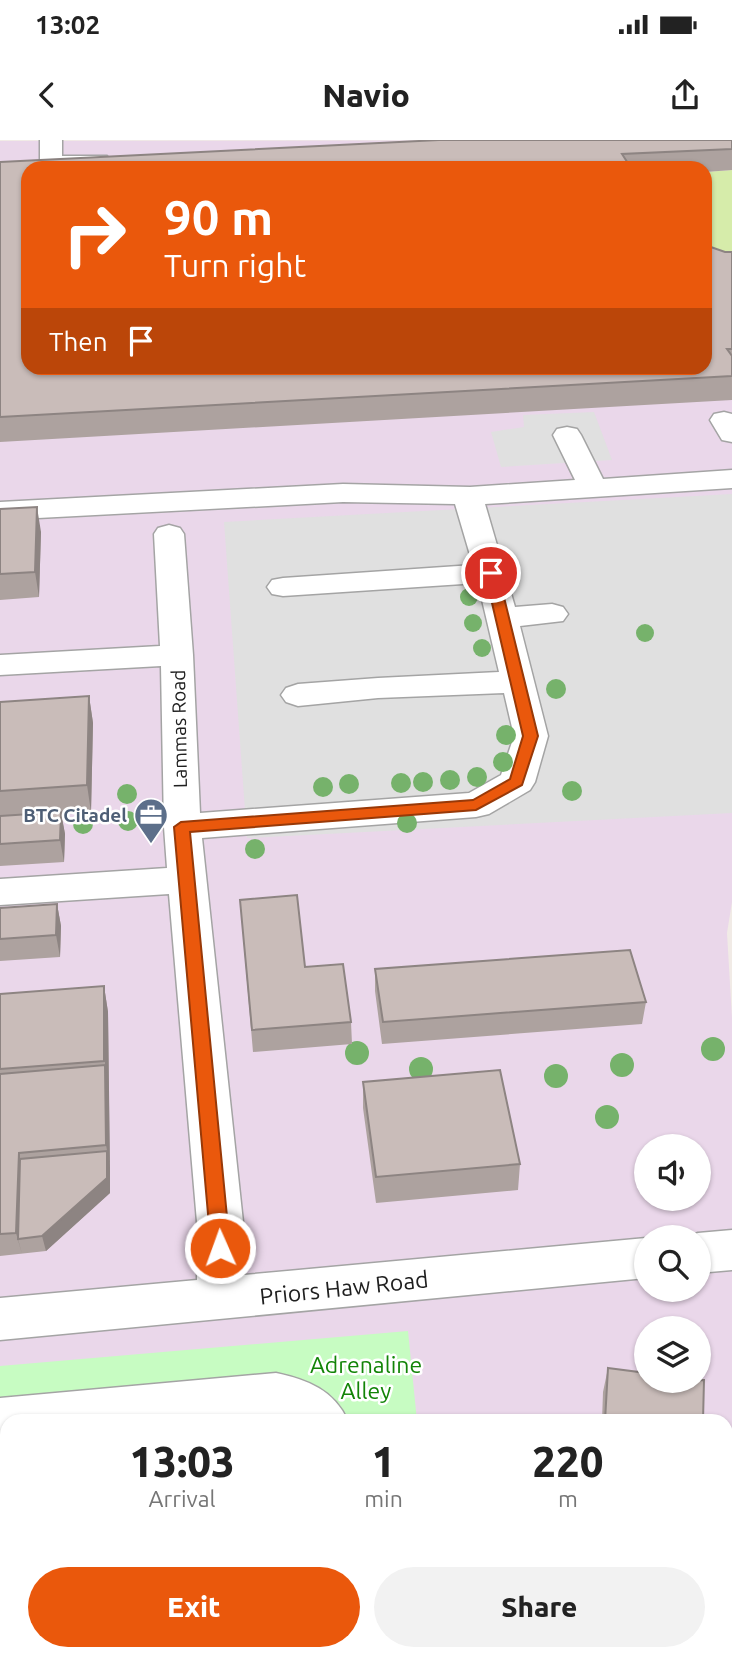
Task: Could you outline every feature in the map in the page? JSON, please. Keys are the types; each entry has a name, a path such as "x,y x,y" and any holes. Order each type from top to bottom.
{"street":[{"path":"51,140 51,161"},
{"path":"93,161 114,160"},
{"path":"567,435 593,488"},
{"path":"0,511 343,493 470,496 732,479"},
{"path":"181,827 476,805 517,782 531,736 503,617 470,506 470,496"},
{"name":"Lammas Road","path":"169,534 177,655 181,827 220,1222 220,1300"},
{"path":"283,587 491,573"},
{"path":"503,617 552,614"},
{"path":"0,665 177,655"},
{"path":"298,695 378,688 519,682"},
{"path":"0,892 187,880"},
{"path":"711,1252 732,1250"},
{"name":"Priors Haw Road","path":"0,1319 634,1259"},
{"path":"85,1414 276,1396 298,1400 317,1414"}],"shaded area":[{"path":"732,140 732,902 727,933 732,1018 732,1414 0,1414 0,141"},
{"path":"594,412 612,460 501,467 491,432 524,427 523,415"},
{"path":"732,494 732,813 247,838 224,522"}],"green space":[{"path":"732,170 732,274 712,270 712,171"},
{"name":"Adrenaline Alley","path":"408,1331 416,1414 0,1414 0,1366"}],"building":[{"path":"439,140 732,140 732,149 622,154 626,161 21,161 21,375 712,375 712,247 732,252 732,349 727,349 732,356 732,376 0,417 0,162"},
{"path":"37,507 35,572 0,574 0,509"},
{"path":"89,696 87,785 0,791 0,702"},
{"path":"61,812 60,840 0,844 0,816"},
{"path":"297,895 305,967 343,964 351,1022 252,1030 240,900"},
{"path":"57,904 56,935 0,939 0,908"},
{"path":"630,950 646,1002 383,1022 375,969"},
{"path":"104,986 104,1061 0,1069 0,994"},
{"path":"105,1065 106,1145 19,1153 16,1233 0,1234 0,1074"},
{"path":"500,1070 520,1164 376,1177 363,1082"},
{"path":"107,1151 107,1178 42,1236 18,1239 20,1159"},
{"path":"608,1368 634,1371 634,1393 704,1393 703,1414 605,1414"}],"place":[{"name":"BTC Citadel","path":"151,845"}],"route":[{"path":"220,1248 220,1222 181,827 476,805 517,782 531,736 491,573"}]}
